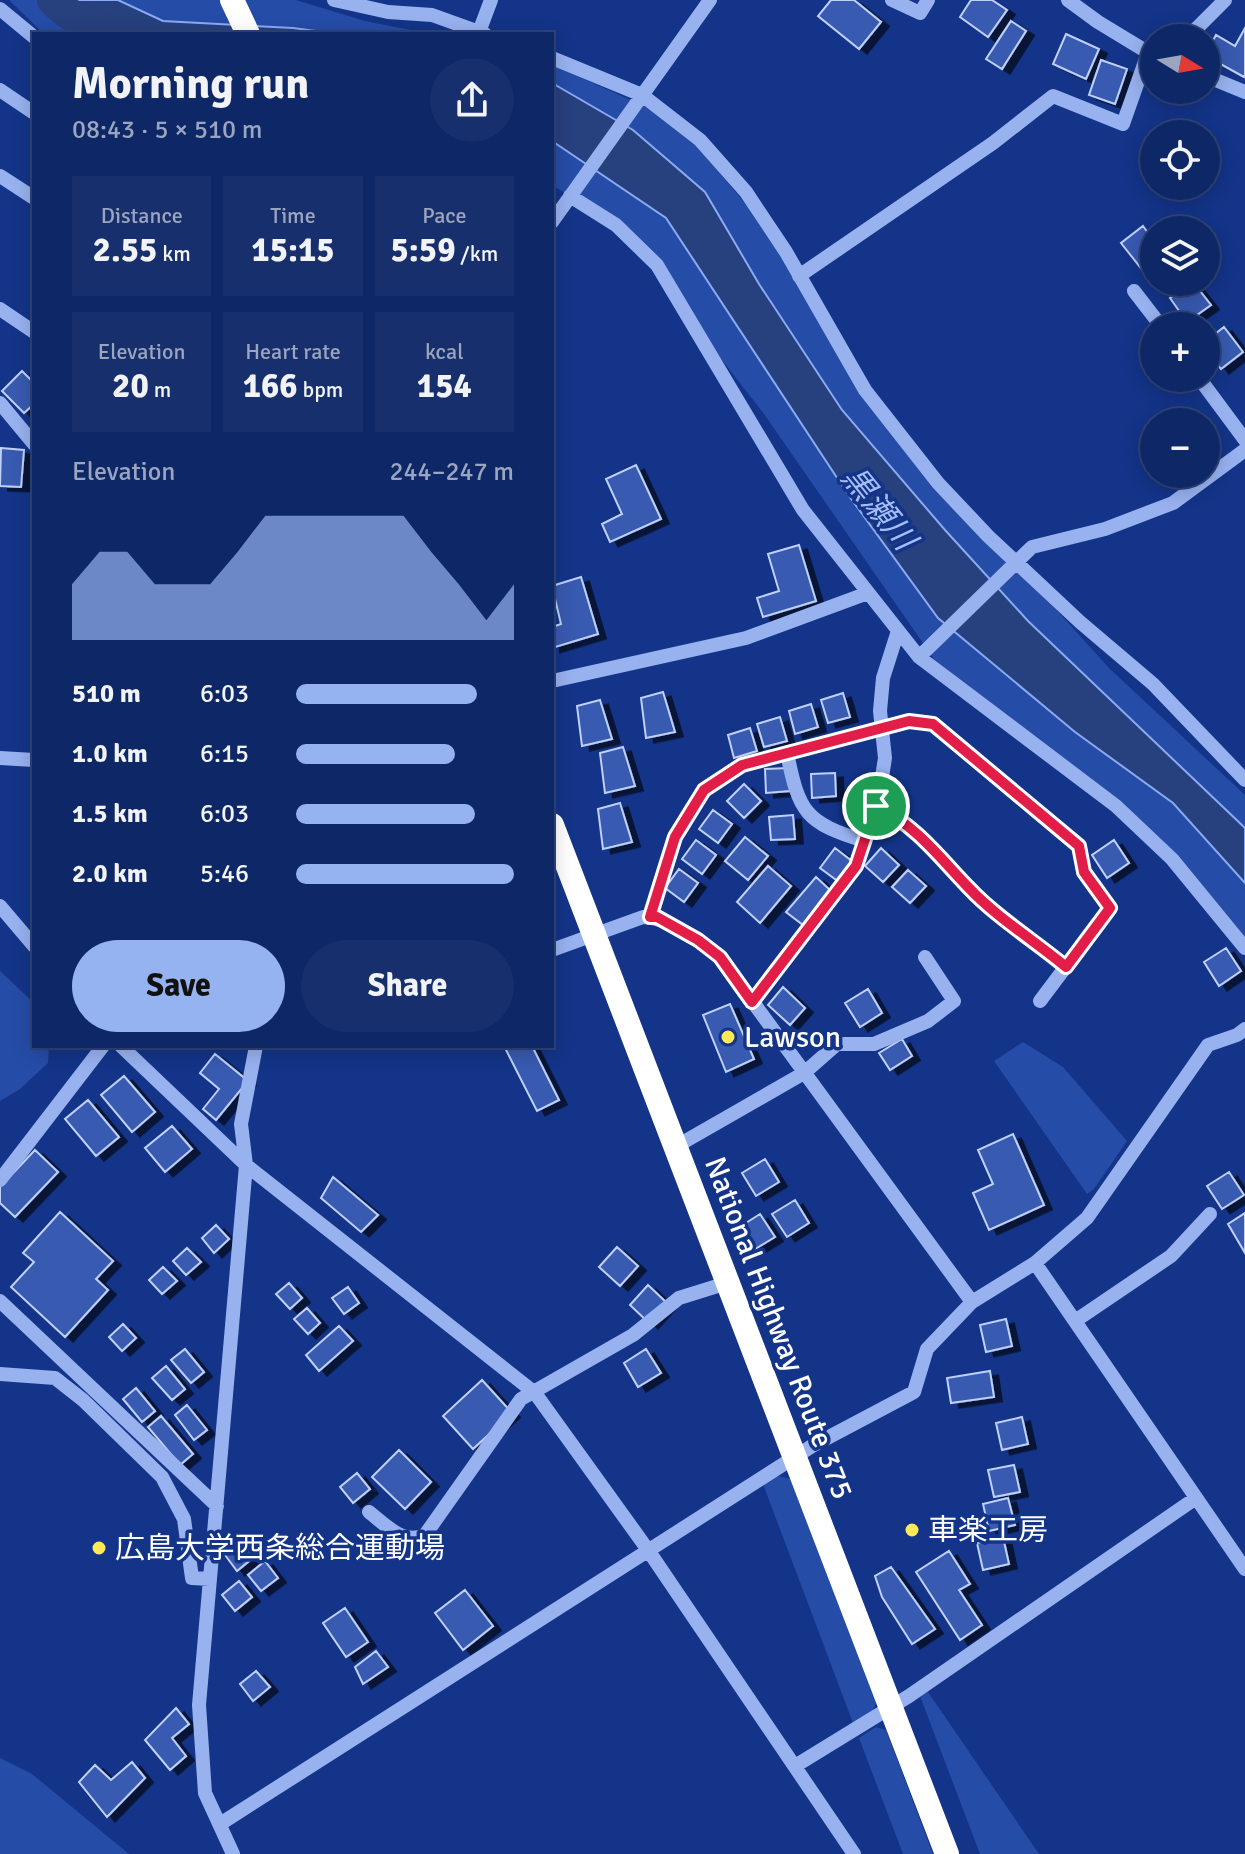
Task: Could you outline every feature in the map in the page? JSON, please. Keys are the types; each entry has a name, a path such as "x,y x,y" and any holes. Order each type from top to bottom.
{"highway":[{"path":"232,0 247,32"},
{"name":"National Highway Route 375","path":"554,830 947,1854"}],"street":[{"path":"334,0 379,10 434,7 480,32"},
{"path":"482,32 491,0"},
{"path":"554,219 710,0"},
{"path":"892,0 920,13 928,0"},
{"path":"1068,0 1140,48"},
{"path":"1201,24 1225,0"},
{"path":"0,9 32,35"},
{"path":"554,59 642,95 700,140 746,192 865,390 938,483 1015,565 1153,684 1245,780"},
{"path":"799,276 993,143 1053,96 1123,124 1140,82"},
{"path":"1220,82 1245,92"},
{"path":"0,90 32,112"},
{"path":"0,176 32,197"},
{"path":"570,196 616,225 657,265 803,510 898,631 1116,806 1172,859 1245,948"},
{"path":"1134,291 1150,312"},
{"path":"0,309 32,331"},
{"path":"1209,392 1245,440"},
{"path":"0,403 32,442"},
{"path":"924,652 1032,547 1105,529 1173,503 1245,450"},
{"path":"554,681 746,638 868,593"},
{"path":"752,1002 856,866 876,806 885,758 883,678 898,631"},
{"path":"650,917 675,837 704,790 742,765 909,721 933,724 1079,846 1084,872 1110,908 1040,1001"},
{"path":"787,753 795,793 810,817 835,832 865,841"},
{"path":"0,758 32,760"},
{"path":"876,806 889,812 934,847 970,890 1066,967"},
{"path":"0,906 32,944"},
{"path":"554,949 643,917 657,917 698,940 720,957 972,1302"},
{"path":"675,1147 804,1073 837,1044 874,1044 928,1021 954,1001 925,957"},
{"path":"220,1824 794,1457 914,1392 927,1349 972,1302 1035,1263 1087,1218 1208,1045 1245,1029"},
{"path":"0,1180 101,1048"},
{"path":"123,1048 246,1165 535,1393 648,1550 854,1854"},
{"path":"233,1854 205,1793 199,1705 246,1165 241,1124 256,1048"},
{"path":"1075,1321 1171,1256 1210,1214"},
{"path":"1035,1263 1245,1569"},
{"path":"369,1512 402,1537 414,1540 425,1535 521,1399 633,1335 679,1298 727,1283"},
{"path":"0,1301 217,1506"},
{"path":"0,1374 55,1378 83,1400 162,1477 184,1519 192,1578 210,1579"},
{"path":"795,1766 891,1707 1196,1498"}],"shaded area":[{"path":"9,0 296,0 365,21 421,32 42,32"},
{"path":"554,66 674,119 786,252 913,451 1109,668 1245,795 1245,951 1116,806 934,659 764,414 617,225 554,186"},
{"path":"0,971 32,1001 32,1048 49,1048 48,1063 20,1089 0,1101"},
{"path":"1023,1042 1063,1067 1127,1141 1094,1189 1087,1194 994,1061"},
{"path":"778,1476 791,1479 877,1702 872,1712 853,1723 763,1484"},
{"path":"928,1692 1039,1854 980,1854 920,1696"},
{"path":"876,1727 886,1730 933,1854 903,1854 859,1738"},
{"path":"0,1758 32,1774 129,1854 0,1854"}],"water":[{"path":"57,0 118,0 163,21 323,32 92,32"},
{"path":"554,84 633,130 705,192 759,284 842,410 1028,621 1245,828 1245,883 1173,803 1075,732 938,618 849,496 666,218 554,142"}],"building":[{"path":"831,0 854,0 881,22 859,49 818,16"},
{"path":"971,0 992,0 1007,10 988,37 960,17"},
{"path":"1011,21 1026,31 1002,69 986,59"},
{"path":"1245,28 1244,77 1220,64 1220,37 1235,46"},
{"path":"1066,34 1099,49 1086,79 1053,64"},
{"path":"1101,60 1127,69 1115,104 1089,95"},
{"path":"1140,228 1140,267 1121,243"},
{"path":"1204,296 1211,305 1201,312 1180,312 1170,298"},
{"path":"1224,327 1243,352 1221,369 1220,368 1220,330"},
{"path":"22,371 32,381 32,406 24,413 2,391"},
{"path":"1,448 24,450 21,487 0,486"},
{"path":"636,465 661,519 610,542 602,524 622,514 606,479"},
{"path":"799,545 816,601 763,617 757,598 779,591 768,554"},
{"path":"581,577 598,634 554,647 554,626 561,624 554,585"},
{"path":"663,692 675,732 646,738 641,698"},
{"path":"843,693 850,717 828,723 821,700"},
{"path":"600,700 612,739 582,746 577,706"},
{"path":"811,704 818,727 795,734 789,711"},
{"path":"780,717 787,741 764,747 757,724"},
{"path":"750,728 757,751 734,758 728,735"},
{"path":"623,747 635,786 605,793 600,753"},
{"path":"789,768 790,791 766,793 765,769"},
{"path":"835,773 836,796 812,798 811,774"},
{"path":"744,784 761,801 744,818 727,801"},
{"path":"620,803 632,842 603,849 598,809"},
{"path":"713,810 732,824 718,843 699,829"},
{"path":"793,815 795,839 771,840 769,817"},
{"path":"745,837 768,856 748,880 725,861"},
{"path":"696,840 716,855 702,874 682,859"},
{"path":"1114,840 1129,863 1107,878 1092,855"},
{"path":"835,848 853,862 839,882 820,868"},
{"path":"881,848 899,865 883,882 865,866"},
{"path":"768,866 791,886 760,923 737,902"},
{"path":"679,869 698,883 684,902 665,888"},
{"path":"908,870 926,886 910,903 892,887"},
{"path":"816,877 830,890 803,925 786,912"},
{"path":"1226,948 1241,971 1219,986 1204,962"},
{"path":"783,987 805,1008 790,1025 768,1005"},
{"path":"868,989 882,1013 860,1027 845,1003"},
{"name":"Lawson","path":"730,1004 754,1059 726,1072 703,1015"},
{"path":"902,1039 912,1056 890,1070 879,1053"},
{"path":"505,1048 533,1048 559,1100 537,1111"},
{"path":"215,1054 248,1081 216,1120 203,1109 219,1089 200,1073"},
{"path":"124,1076 155,1112 132,1132 101,1095"},
{"path":"88,1100 119,1137 96,1156 65,1119"},
{"path":"172,1126 192,1149 165,1172 145,1148"},
{"path":"1013,1134 1044,1205 989,1230 973,1193 993,1184 978,1150"},
{"path":"35,1150 58,1172 15,1217 0,1203 0,1187"},
{"path":"765,1159 779,1182 756,1196 742,1173"},
{"path":"1229,1172 1244,1195 1222,1209 1207,1186"},
{"path":"333,1177 378,1215 361,1232 321,1198"},
{"path":"795,1200 809,1223 787,1237 772,1214"},
{"path":"60,1212 113,1261 96,1279 108,1290 65,1337 11,1287 34,1262 23,1253"},
{"path":"1245,1213 1245,1253 1228,1224"},
{"path":"760,1214 775,1237 752,1251 738,1228"},
{"path":"216,1225 229,1239 214,1253 202,1238"},
{"path":"617,1247 638,1266 620,1286 599,1267"},
{"path":"187,1248 201,1262 186,1275 173,1261"},
{"path":"163,1267 177,1281 162,1294 149,1280"},
{"path":"289,1283 302,1298 290,1309 276,1294"},
{"path":"648,1285 668,1304 650,1324 630,1305"},
{"path":"348,1287 359,1303 344,1314 332,1298"},
{"path":"307,1308 320,1323 308,1334 294,1319"},
{"path":"1006,1319 1012,1346 986,1352 980,1325"},
{"path":"123,1324 136,1338 122,1351 109,1337"},
{"path":"339,1326 353,1341 319,1371 306,1355"},
{"path":"185,1349 204,1372 191,1383 171,1360"},
{"path":"646,1349 661,1373 638,1387 624,1363"},
{"path":"166,1366 185,1389 172,1400 152,1378"},
{"path":"990,1371 994,1397 951,1403 947,1378"},
{"path":"482,1380 512,1413 473,1449 443,1416"},
{"path":"136,1388 155,1411 142,1422 123,1399"},
{"path":"187,1405 207,1430 194,1440 175,1415"},
{"path":"161,1416 193,1454 180,1465 148,1427"},
{"path":"1022,1417 1028,1444 1002,1450 996,1423"},
{"path":"399,1450 431,1482 405,1509 372,1477"},
{"path":"1014,1465 1020,1492 994,1497 988,1470"},
{"path":"357,1473 370,1489 353,1503 340,1487"},
{"path":"1008,1498 1015,1525 989,1531 983,1504"},
{"path":"1003,1537 1009,1564 983,1570 977,1543"},
{"path":"241,1541 254,1557 237,1571 225,1555"},
{"path":"949,1551 970,1584 959,1590 982,1625 960,1640 916,1572"},
{"path":"265,1561 278,1578 261,1591 248,1575"},
{"path":"891,1567 935,1629 912,1644 882,1597 875,1576"},
{"path":"239,1581 252,1597 235,1611 222,1595"},
{"path":"465,1590 493,1626 463,1650 435,1613"},
{"path":"345,1608 368,1642 346,1657 323,1623"},
{"path":"376,1651 388,1667 363,1684 355,1667"},
{"path":"256,1671 270,1687 253,1701 240,1684"},
{"path":"176,1708 189,1724 172,1738 186,1756 170,1770 145,1740"},
{"path":"132,1762 145,1778 107,1817 79,1782 95,1765 111,1780"}],"waterway":[{"name":"黒瀬川","path":"53,0 66,12 102,32"}],"place":[{"name":"Lawson","path":"728,1037"},
{"name":"車楽工房","path":"912,1530"},
{"name":"広島大学西条総合運動場","path":"99,1548"}],"route":[{"path":"909,721 933,724 1079,846 1084,872 1110,908 1066,967 970,890 934,847 889,812 876,806 856,866 752,1002 720,957 698,940 657,917 650,917 675,837 704,790 742,765 909,721"}]}
